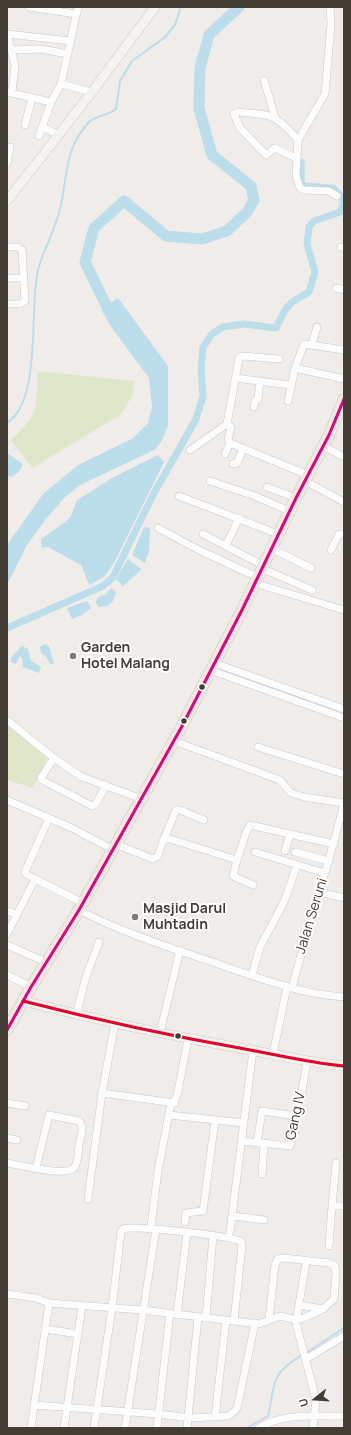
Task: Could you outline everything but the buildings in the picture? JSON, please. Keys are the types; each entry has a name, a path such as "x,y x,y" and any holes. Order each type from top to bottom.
{"main road":[{"path":"8,199 92,92 155,7"},
{"path":"8,1026 81,906 174,741 323,446 343,403"},
{"path":"23,1001 76,1015 188,1039 253,1050 307,1062 344,1066"}],"street":[{"path":"29,7 77,10 61,84 51,102 39,136"},
{"path":"330,7 331,24 325,94 298,140 296,176 300,188 309,191 329,191 337,196"},
{"path":"51,102 11,94 15,69 12,50 7,34 71,41"},
{"path":"12,50 41,49 68,54"},
{"path":"264,80 274,117"},
{"path":"61,84 92,92"},
{"path":"26,125 32,98"},
{"path":"296,158 274,148 266,155 240,128 234,116 235,112 274,117 281,122 298,140"},
{"path":"42,127 59,135"},
{"path":"7,163 10,147"},
{"path":"7,247 18,247 22,250 25,302 20,304 7,304"},
{"path":"7,278 24,278"},
{"path":"336,288 344,290"},
{"path":"312,344 317,327"},
{"path":"288,401 290,385 304,344 344,350"},
{"path":"225,454 230,443 228,439 230,427 227,424 240,357 279,359"},
{"path":"295,368 344,380"},
{"path":"235,378 290,385"},
{"path":"254,407 255,401 258,399 260,381"},
{"path":"190,450 227,424"},
{"path":"230,443 307,478 344,502"},
{"path":"323,446 343,457"},
{"path":"233,464 237,463 243,448"},
{"path":"210,481 255,496 290,511"},
{"path":"267,487 296,498"},
{"path":"179,496 240,518 278,534"},
{"path":"226,545 240,518"},
{"path":"158,528 201,551 344,608"},
{"path":"203,534 226,545 259,573 312,590"},
{"path":"330,550 339,534 344,534"},
{"path":"271,548 311,568"},
{"path":"212,666 286,692 344,709"},
{"path":"286,692 344,718"},
{"path":"7,720 54,758 82,777 142,799"},
{"path":"174,741 280,780 290,792 304,797 344,803"},
{"path":"258,747 344,774"},
{"path":"54,758 41,778 42,780 92,806 96,804 106,785"},
{"path":"7,800 114,847 153,859 158,856 176,810 180,810 204,820"},
{"name":"Jalan Seruni","path":"273,1054 289,988 334,844 344,803"},
{"path":"49,818 25,872 26,874 114,927 289,988 317,994 344,996"},
{"path":"253,885 233,876 248,826 254,825 334,844"},
{"path":"286,851 290,834"},
{"path":"164,839 170,839 237,860"},
{"path":"255,852 325,873"},
{"path":"296,852 329,860"},
{"path":"252,975 260,947 284,902 297,865"},
{"path":"7,934 35,879"},
{"path":"319,892 344,898"},
{"path":"7,911 16,914"},
{"path":"76,1015 86,977 99,942"},
{"path":"7,945 46,962"},
{"path":"160,1033 180,950"},
{"path":"7,975 31,987"},
{"path":"88,1199 102,1093 115,1023"},
{"path":"125,1428 153,1228 158,1171 170,1108 175,1103 188,1039"},
{"path":"230,1232 253,1050"},
{"name":"Gang IV","path":"242,1141 290,1146 296,1131 297,1116 307,1062"},
{"path":"102,1093 175,1103"},
{"path":"7,1103 25,1106"},
{"path":"262,1174 262,1111 297,1116"},
{"path":"7,1163 36,1168 66,1172 73,1169 76,1162 82,1127 79,1121 49,1115 36,1168"},
{"path":"169,1115 244,1123"},
{"path":"185,1222 186,1213 188,1211 203,1211 216,1120"},
{"path":"7,1138 17,1140"},
{"path":"329,1246 336,1163"},
{"path":"332,1206 344,1206"},
{"path":"233,1216 264,1220"},
{"path":"94,1428 112,1308 121,1232 128,1227 153,1228 228,1237 240,1241 242,1243 234,1322"},
{"path":"157,1428 187,1233"},
{"path":"206,1318 214,1236"},
{"path":"7,1294 36,1298 49,1303 174,1313 234,1322 263,1323 269,1319 280,1316 297,1320 310,1316 323,1309 334,1299 336,1269 329,1263 306,1262 284,1258 278,1259 276,1262 269,1319"},
{"path":"306,1262 297,1328 303,1346 316,1400 313,1428"},
{"path":"32,1428 44,1328 49,1303"},
{"path":"299,1305 323,1309"},
{"path":"64,1428 82,1306"},
{"path":"187,1428 198,1317"},
{"path":"215,1417 226,1320"},
{"path":"34,1405 187,1417 228,1416 236,1410 255,1323"},
{"path":"44,1328 78,1334"},
{"path":"306,1358 344,1336"},
{"path":"259,1428 272,1421 288,1417 344,1416"}],"green space":[{"path":"37,371 134,381 133,395 120,415 32,468 11,440 27,424 32,416 37,393"},
{"path":"7,724 48,757 33,788 7,780"}],"water":[{"path":"118,298 168,366 168,426 161,442 154,450 80,485 64,498 27,545 7,585 7,545 43,494 78,465 132,439 148,423 152,407 149,378 112,328 101,309"},
{"path":"7,453 23,464 19,472 11,477 7,475"},
{"path":"158,455 164,462 115,561 105,576 90,585 81,565 48,547 42,548 41,539 71,516 77,500 112,478"},
{"path":"144,527 150,528 149,551 145,563 132,555"},
{"path":"128,559 141,570 123,586 116,579"},
{"path":"111,588 116,592 113,601 107,606 99,607 96,603 97,599 106,594"},
{"path":"87,601 91,608 82,615 72,619 67,608"},
{"path":"45,644 49,646 54,664 50,664 46,656 41,653 40,647"},
{"path":"22,646 28,649 31,661 41,667 39,673 23,667 22,657 19,657 16,664 11,662 11,658"}],"waterway":[{"path":"7,423 18,412 25,395 30,375 38,270 58,216 67,168 74,145 89,122 116,109 120,81 132,61 164,38 175,25 181,7"},
{"path":"114,317 105,303 85,262 94,228 124,201 166,236 202,239 227,231 247,212 254,200 251,186 212,155 199,108 200,68 209,35 239,7"},
{"path":"7,628 103,586 113,577 153,495 196,419 203,396 201,368 203,347 212,334 223,327 244,324 276,328 285,310 292,302 309,292 315,272 307,244 309,227 314,221 340,212 343,206 343,198 333,188 303,186 301,181 301,162"},
{"path":"306,1353 344,1328"},
{"path":"247,1428 268,1416 274,1387 279,1374 291,1362 302,1355"}],"transit line":[{"path":"7,1030 31,987 79,910 181,728 242,610 296,498 329,435 344,399"},
{"path":"23,1001 78,1015 162,1033 307,1061 344,1066"}],"place":[{"name":"Garden Hotel Malang","path":"73,656"},
{"name":"Masjid Darul Muhtadin","path":"135,917"}]}
